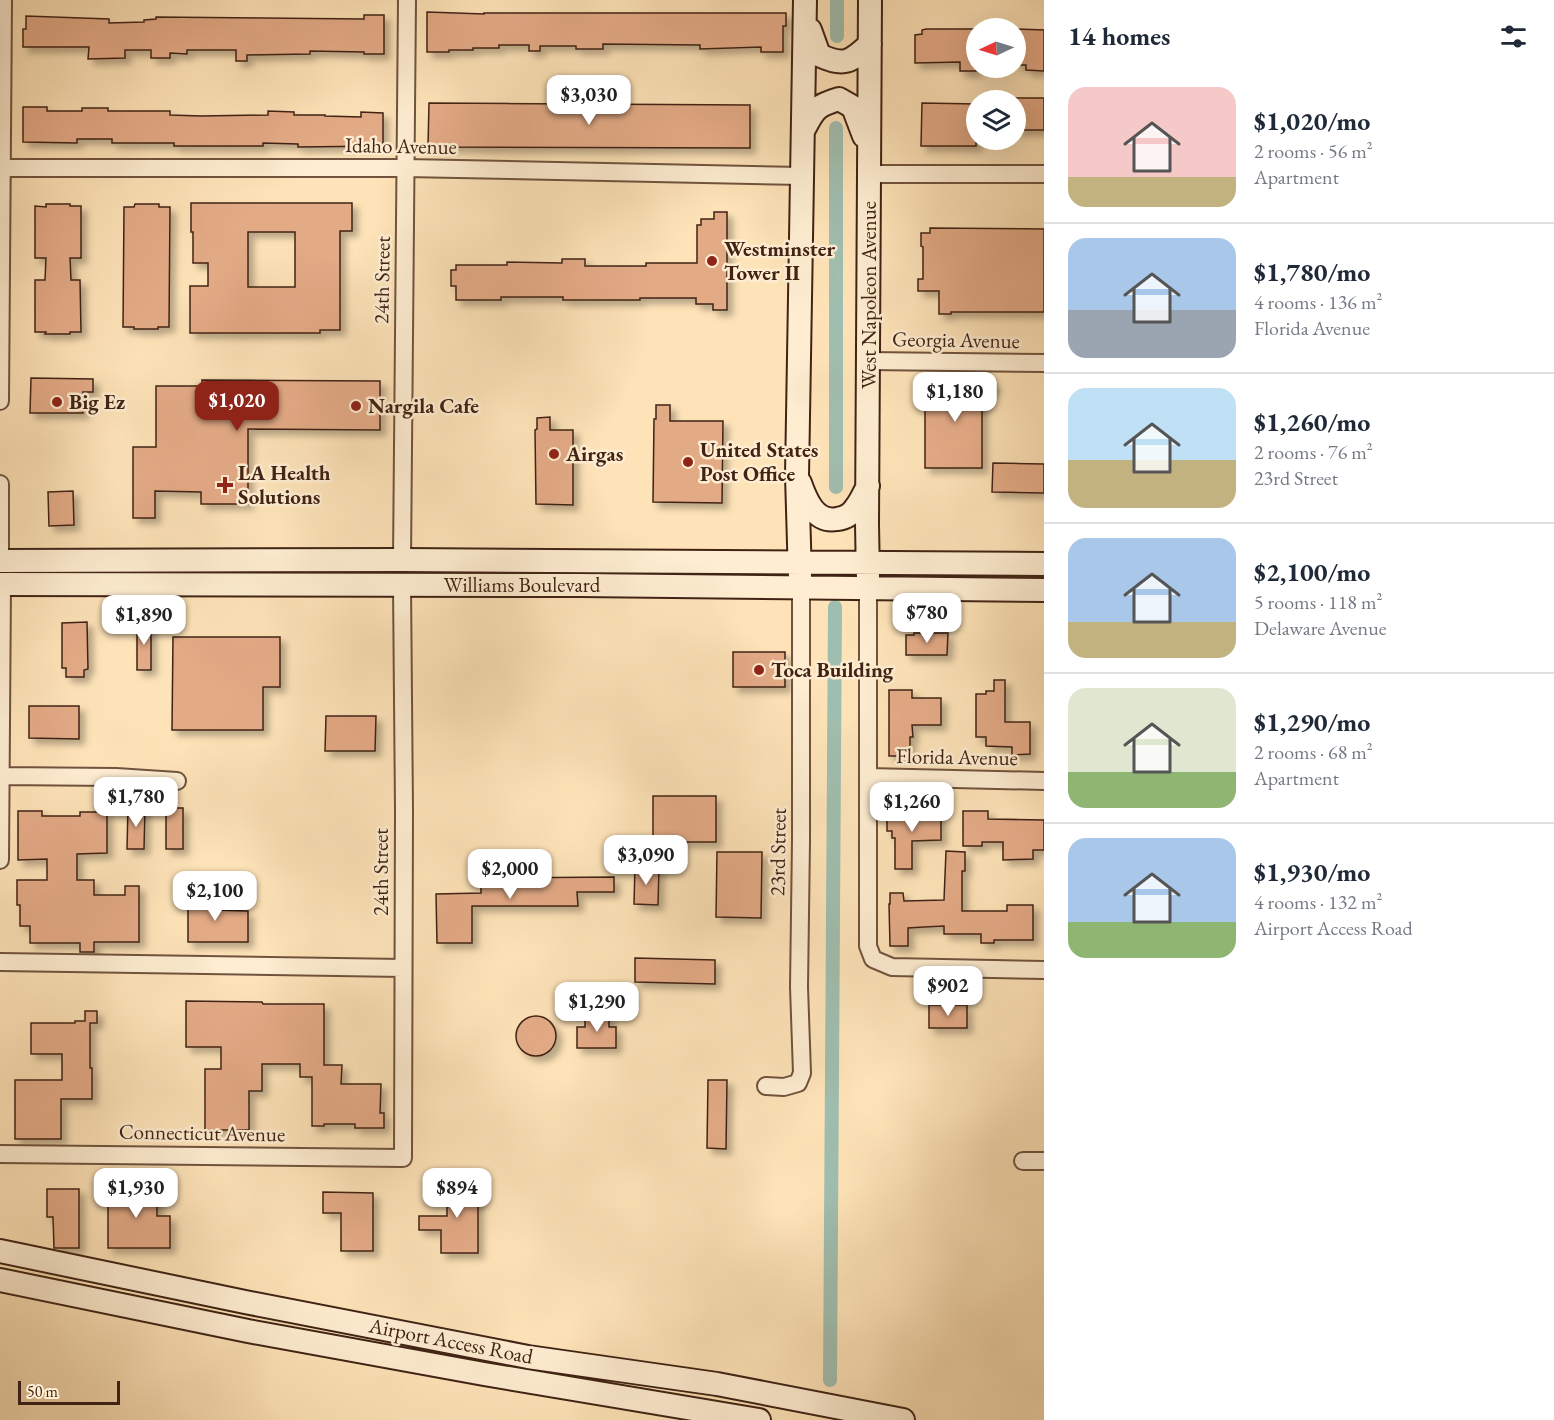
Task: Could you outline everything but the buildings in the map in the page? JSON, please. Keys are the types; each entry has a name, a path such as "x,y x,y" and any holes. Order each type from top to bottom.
{"main road":[{"name":"West Napoleon Avenue","path":"868,589 870,0"},
{"path":"805,9 819,56 842,62 856,57 870,44"},
{"path":"801,588 797,476 805,9"},
{"path":"803,131 813,112 824,103 839,99 853,106 869,149"},
{"path":"797,476 811,507 818,515 829,520 849,515 868,484"},
{"path":"330,585 342,577 382,576 394,570 402,560"},
{"path":"402,585 413,576 438,573 461,560"},
{"name":"Williams Boulevard","path":"0,561 461,560 1044,564"},
{"name":"Williams Boulevard","path":"1,584 592,585 1044,590"},
{"name":"Airport Access Road","path":"0,1251 528,1357 717,1384 903,1420"},
{"name":"Airport Access Road","path":"0,1280 259,1333 472,1372 759,1420"}],"street":[{"path":"0,401 3,0"},
{"name":"24th Street","path":"402,560 407,0"},
{"name":"Idaho Avenue","path":"1,168 406,168 802,176"},
{"path":"869,174 1044,174"},
{"name":"Georgia Avenue","path":"868,362 1044,363"},
{"path":"0,484 0,561"},
{"path":"0,860 1,584"},
{"name":"24th Street","path":"402,585 403,1158"},
{"name":"23rd Street","path":"766,1086 784,1087 798,1083 802,1073 799,987 801,588"},
{"path":"868,589 868,946 873,959 892,967 1044,970"},
{"path":"0,776 116,777 177,781"},
{"name":"Florida Avenue","path":"869,777 1044,781"},
{"path":"0,962 404,968"},
{"name":"Connecticut Avenue","path":"0,1154 403,1158"},
{"path":"1023,1161 1044,1161"}],"waterway":[{"path":"837,0 837,36"},
{"path":"836,128 836,487"},
{"path":"830,1380 835,607"}],"place":[{"name":"Westminster Tower II","path":"712,261"},
{"name":"Big Ez","path":"57,402"},
{"name":"Nargila Cafe","path":"356,406"},
{"name":"Airgas","path":"554,454"},
{"name":"United States Post Office","path":"688,462"},
{"name":"LA Health Solutions","path":"225,485"},
{"name":"Toca Building","path":"759,670"}]}
